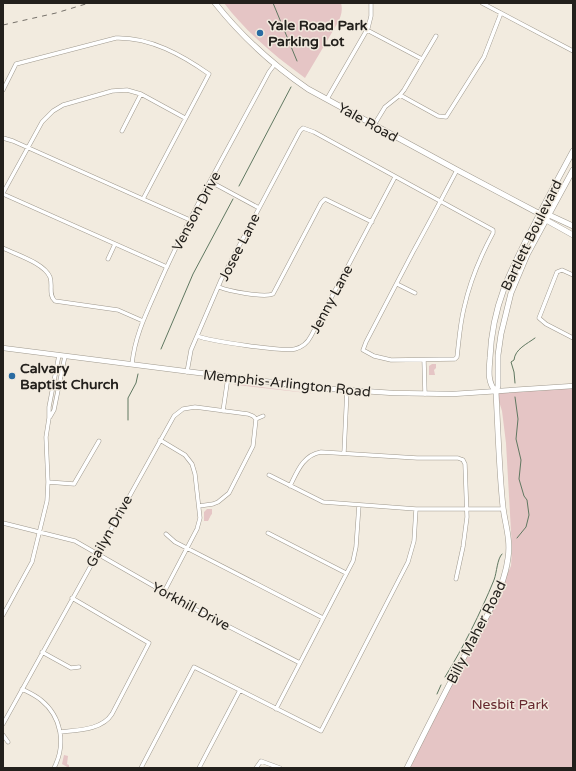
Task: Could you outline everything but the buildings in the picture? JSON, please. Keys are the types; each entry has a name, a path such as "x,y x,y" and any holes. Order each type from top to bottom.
{"main road":[{"name":"Yale Road","path":"215,3 242,34 275,64 302,84 327,100 540,214 546,220 573,235"},
{"name":"Bartlett Boulevard","path":"496,392 491,386 489,371 492,339 499,301 511,270 573,151"},
{"name":"Bartlett Boulevard","path":"496,392 498,386 498,355 508,303 519,273 573,170"},
{"name":"Yale Road","path":"540,214 549,214 573,226"},
{"path":"499,301 508,303"},
{"name":"Billy Maher Road","path":"407,768 489,610 503,580 508,564 509,547 507,524 503,508 496,392"}],"street":[{"path":"327,100 367,30 371,19 371,3"},
{"path":"482,3 573,51"},
{"path":"400,95 438,116 446,117 485,55 501,13"},
{"path":"367,30 422,59"},
{"path":"374,125 384,109 400,95 436,36"},
{"path":"3,90 16,64 116,38 132,38 157,45 209,74 143,199"},
{"name":"Venson Drive","path":"132,364 134,347 143,320 167,267 190,220 269,72 275,64"},
{"path":"167,267 3,194 43,120 63,105 116,90 130,91 141,94 185,118"},
{"path":"122,131 141,94"},
{"name":"Josee Lane","path":"187,372 190,354 219,287 259,208 303,128 314,132 396,177"},
{"path":"3,138 190,220"},
{"path":"396,177 440,201 487,226 493,231 476,268 466,298 457,357 455,359 388,360 374,356 363,350 366,342 440,201 457,170"},
{"name":"Jenny Lane","path":"197,336 210,340 282,349 296,349 303,346 312,336 396,177"},
{"path":"211,182 259,208"},
{"path":"219,287 227,290 269,296 273,294 321,203 326,199 372,222"},
{"path":"108,259 115,244"},
{"path":"3,248 44,268 51,279 52,299"},
{"path":"573,275 561,270 555,275 539,318 546,324 573,338"},
{"path":"397,284 415,293"},
{"path":"48,302 52,299"},
{"path":"52,299 58,302 118,310 143,320"},
{"name":"Memphis-Arlington Road","path":"3,348 288,385 347,390 453,394 573,386"},
{"path":"3,615 30,566 47,501 48,482 46,437 49,407 59,355"},
{"path":"49,418 54,410 65,356"},
{"path":"424,360 425,394"},
{"path":"223,411 228,377"},
{"path":"344,453 347,390"},
{"name":"Gailyn Drive","path":"3,724 172,418 181,410 195,407 248,414 256,419"},
{"path":"199,506 218,502 229,493 253,446 256,419 263,416"},
{"path":"160,440 185,455 192,464 195,474 199,506 199,522 164,592"},
{"path":"48,482 74,484 99,441"},
{"path":"290,486 302,463 311,455 321,452 414,458 464,458 467,508 463,547 456,579"},
{"path":"269,475 323,502 416,509 503,508"},
{"path":"276,709 353,561 356,552 359,505"},
{"path":"142,768 194,668 321,731 410,559 414,541 416,509"},
{"name":"Yorkhill Drive","path":"3,523 76,541 96,554 186,604 300,663"},
{"path":"268,533 346,573"},
{"path":"166,534 187,548 323,618"},
{"path":"60,732 99,725 107,720 115,708 149,643 72,598"},
{"path":"42,652 71,668 79,667"},
{"path":"22,689 39,699 47,706 54,716 60,732 60,750 56,767"},
{"path":"199,768 240,690"},
{"path":"3,735 8,742"},
{"path":"256,768 261,761 280,768"}],"green space":[{"path":"224,3 341,3 342,11 337,24 305,78 262,44"},
{"path":"436,364 436,368 434,370 435,375 429,375 429,366"},
{"path":"238,384 316,394 233,385"},
{"name":"Nesbit Park","path":"573,386 573,768 408,768 511,566 512,549 506,443 502,411 496,392"},
{"path":"207,509 212,509 212,514 208,521 204,521 204,512"},
{"path":"64,755 68,756 67,764 69,765 69,768 62,764"}],"waterway":[{"path":"273,3 297,61"},
{"path":"239,186 291,87"},
{"path":"161,349 193,274 233,199"},
{"path":"515,383 511,362 514,360 519,350 535,338"},
{"path":"128,420 128,398 136,383 138,374"},
{"path":"515,397 518,419 516,439 521,460 519,479 524,496 527,500 529,515 526,527 517,538"},
{"path":"445,677 465,642 483,605 494,580 499,559 502,554"},
{"path":"437,694 441,685"}],"railway":[{"path":"3,25 56,13 89,3"}],"place":[{"name":"Yale Road Park Parking Lot","path":"260,33"},
{"name":"Calvary Baptist Church","path":"12,376"}]}
